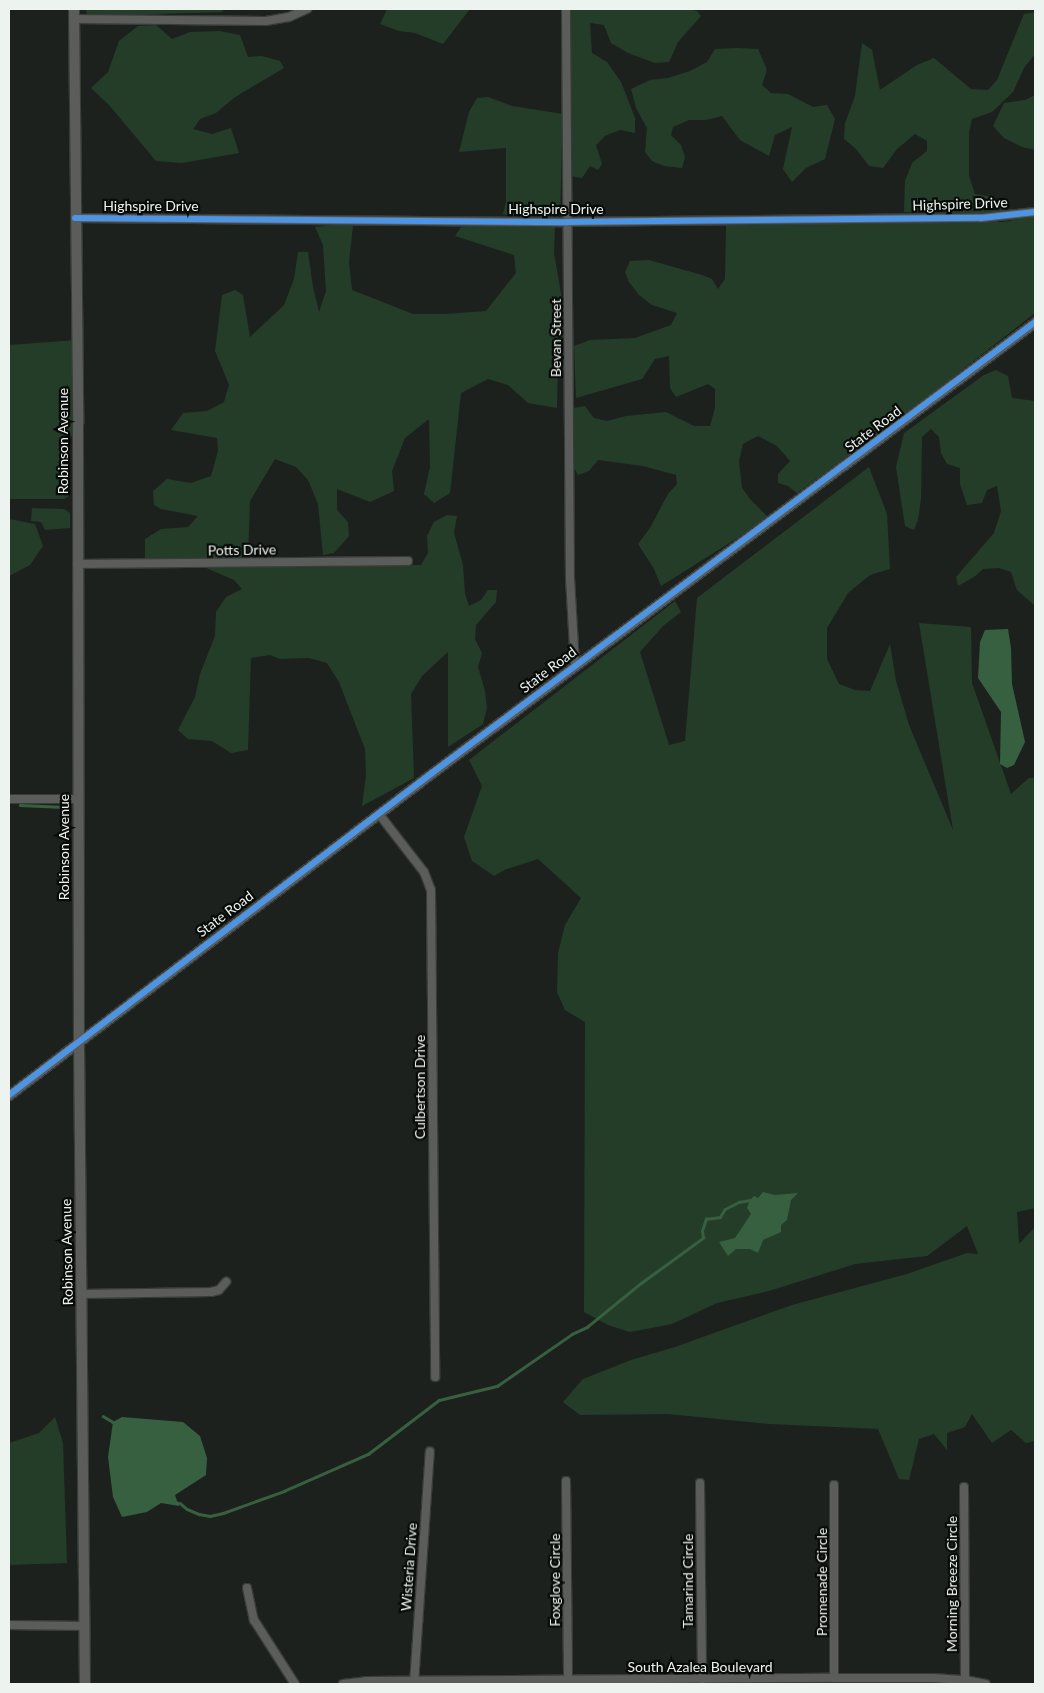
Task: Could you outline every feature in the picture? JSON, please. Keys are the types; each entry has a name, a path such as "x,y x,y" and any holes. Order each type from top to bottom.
{"main road":[{"name":"Robinson Avenue","path":"74,14 79,1041 85,1684"}],"street":[{"path":"74,14 266,21 289,17 307,9"},
{"name":"Bevan Street","path":"566,9 570,570 574,666"},
{"name":"Highspire Drive","path":"76,218 568,222 981,218 1035,212"},
{"name":"State Road","path":"9,1095 574,666 1035,322"},
{"name":"Potts Drive","path":"76,564 408,561"},
{"path":"9,799 78,799"},
{"name":"Culbertson Drive","path":"379,814 419,865 427,878 431,890 435,1377"},
{"path":"81,1294 211,1292 219,1290 226,1282"},
{"name":"Wisteria Drive","path":"414,1683 430,1452"},
{"name":"Foxglove Circle","path":"566,1481 568,1680"},
{"name":"Tamarind Circle","path":"700,1483 702,1679"},
{"name":"Promenade Circle","path":"834,1485 834,1678"},
{"name":"Morning Breeze Circle","path":"964,1487 965,1680"},
{"path":"247,1588 254,1620 296,1684"},
{"path":"9,1625 84,1626"},
{"name":"South Azalea Boulevard","path":"344,1684 366,1681 414,1683 702,1679 766,1682 834,1678 900,1681 965,1680 986,1684"}],"shaded area":[{"path":"86,9 220,9 224,12 87,16"},
{"path":"387,9 470,9 443,44 415,33 399,31 380,24"},
{"path":"572,9 689,9 697,11 701,16 678,42 669,62 655,63 628,53 611,43 604,25 590,23 592,53 607,62 621,82 635,118 635,133 620,130 605,136 596,145 602,164 598,170 590,166 582,178 571,176 569,11"},
{"path":"1035,12 1035,54 1024,68 1013,92 992,112 972,119 969,132 969,176 975,194 992,197 1002,203 1003,212 984,215 904,212 905,181 912,163 927,151 927,141 915,134 897,149 883,168 869,166 856,149 844,139 845,123 855,96 862,43 872,50 880,90 917,65 934,58 971,89 988,90 997,80 1024,14"},
{"path":"156,25 172,39 190,32 219,31 240,35 248,57 262,56 280,61 284,68 235,97 216,113 200,119 193,129 212,134 231,128 239,153 182,163 156,161 109,105 91,88 108,72 119,41 138,26"},
{"path":"715,49 758,49 767,70 762,85 771,93 788,94 813,107 827,105 835,119 825,159 806,168 792,182 783,169 792,127 775,135 769,156 740,140 722,116 706,120 689,120 673,127 671,135 681,145 685,157 682,168 664,166 652,161 645,152 647,128 636,108 631,89 650,80 668,78 690,71 707,62"},
{"path":"1035,95 1035,150 1022,147 1004,138 993,126 1004,103 1025,100"},
{"path":"488,97 512,106 563,114 560,214 557,218 520,218 503,214 506,202 506,148 459,152 469,112 477,98"},
{"path":"1035,216 1035,313 920,403 797,493 788,486 778,483 778,474 790,461 777,446 758,436 743,444 739,461 742,488 769,518 661,586 654,569 638,544 650,528 668,494 677,484 676,475 643,466 598,460 589,471 578,475 574,468 573,408 585,406 594,418 607,421 626,416 666,412 694,426 710,426 715,408 715,389 708,384 676,397 670,388 669,356 655,359 642,379 576,398 574,346 590,340 635,338 671,325 677,313 652,305 639,295 629,282 625,272 630,261 649,260 702,275 712,279 718,289 725,279 726,225 1003,222"},
{"path":"353,226 349,262 352,290 413,314 486,311 516,273 514,255 455,236 461,227 555,227 554,253 563,305 563,341 558,357 557,408 528,403 508,385 488,379 461,393 450,493 434,503 424,494 430,467 429,419 405,438 392,471 394,491 370,502 337,489 337,510 348,522 349,536 334,553 323,555 318,504 308,480 296,467 275,459 250,501 248,558 145,559 145,539 161,529 188,527 198,516 161,509 154,505 153,491 167,479 191,483 211,476 218,451 217,438 171,430 183,413 207,411 224,402 229,385 215,351 222,295 235,290 243,295 250,337 284,305 294,279 298,252 308,252 319,312 326,291 323,245 315,227"},
{"path":"77,340 77,436 68,437 69,496 64,499 9,499 9,345"},
{"path":"996,370 1008,376 1012,398 1035,401 1035,606 1017,590 1011,572 999,568 983,569 974,577 958,586 956,577 994,533 1001,511 997,486 987,490 982,503 967,505 960,484 960,468 947,464 941,453 939,437 931,429 922,437 921,499 918,520 914,530 905,526 896,467 904,433 984,375"},
{"path":"869,467 887,514 890,569 870,575 848,593 827,628 827,659 839,684 855,690 870,691 890,644 896,681 909,725 953,830 919,623 971,627 972,683 1011,794 1029,778 1035,778 1035,1208 1017,1212 1019,1244 1035,1227 1035,1441 1026,1443 1011,1430 992,1443 972,1414 965,1427 947,1433 947,1450 934,1434 919,1439 909,1480 899,1479 878,1429 770,1424 668,1414 580,1415 563,1402 583,1379 631,1360 675,1347 792,1305 907,1274 967,1253 978,1254 967,1226 927,1256 855,1264 769,1291 717,1303 672,1324 630,1332 608,1325 584,1312 585,1022 565,1010 557,992 558,953 565,925 581,898 538,859 504,870 494,876 472,861 464,837 482,786 469,760 675,601 681,612 663,626 640,652 669,745 685,741 697,598"},
{"path":"32,508 64,509 70,513 70,528 45,530 41,522 31,521"},
{"path":"447,515 457,516 454,533 463,565 465,594 469,606 481,600 488,590 497,590 496,602 476,625 475,639 482,653 478,667 485,691 487,708 483,724 448,747 448,652 422,676 411,694 414,778 362,806 366,775 365,749 339,682 327,663 309,658 280,659 270,655 251,658 248,750 231,753 212,741 188,739 178,730 195,697 200,674 215,636 216,612 226,597 242,589 234,580 204,567 421,565 428,553 427,536 434,522"},
{"path":"9,519 35,524 43,546 30,565 9,576"},
{"path":"1008,629 1011,648 1012,684 1025,742 1014,765 1007,768 1000,764 1001,712 978,678 980,642 985,630"},
{"path":"763,1192 775,1195 798,1193 791,1200 787,1220 781,1225 781,1232 763,1240 758,1253 750,1249 736,1249 728,1256 719,1242 735,1238 751,1214 747,1208 750,1200 754,1196 758,1198"},
{"path":"55,1417 63,1443 67,1563 9,1565 9,1443 39,1433"},
{"path":"122,1417 183,1422 200,1436 207,1458 206,1475 175,1495 180,1503 179,1506 161,1503 147,1512 122,1517 113,1497 108,1457 113,1422"}],"waterway":[{"path":"20,805 64,807"},
{"path":"180,1503 187,1509 210,1516 284,1491 368,1454 439,1400 497,1386 572,1334 587,1327 641,1283 703,1238 702,1231 706,1219 720,1217 725,1209 739,1202 750,1200"},
{"path":"103,1416 113,1422"}],"cycle path":[{"path":"75,218 568,222 981,218 1035,212"},
{"path":"9,1095 432,773 1035,322"}]}
